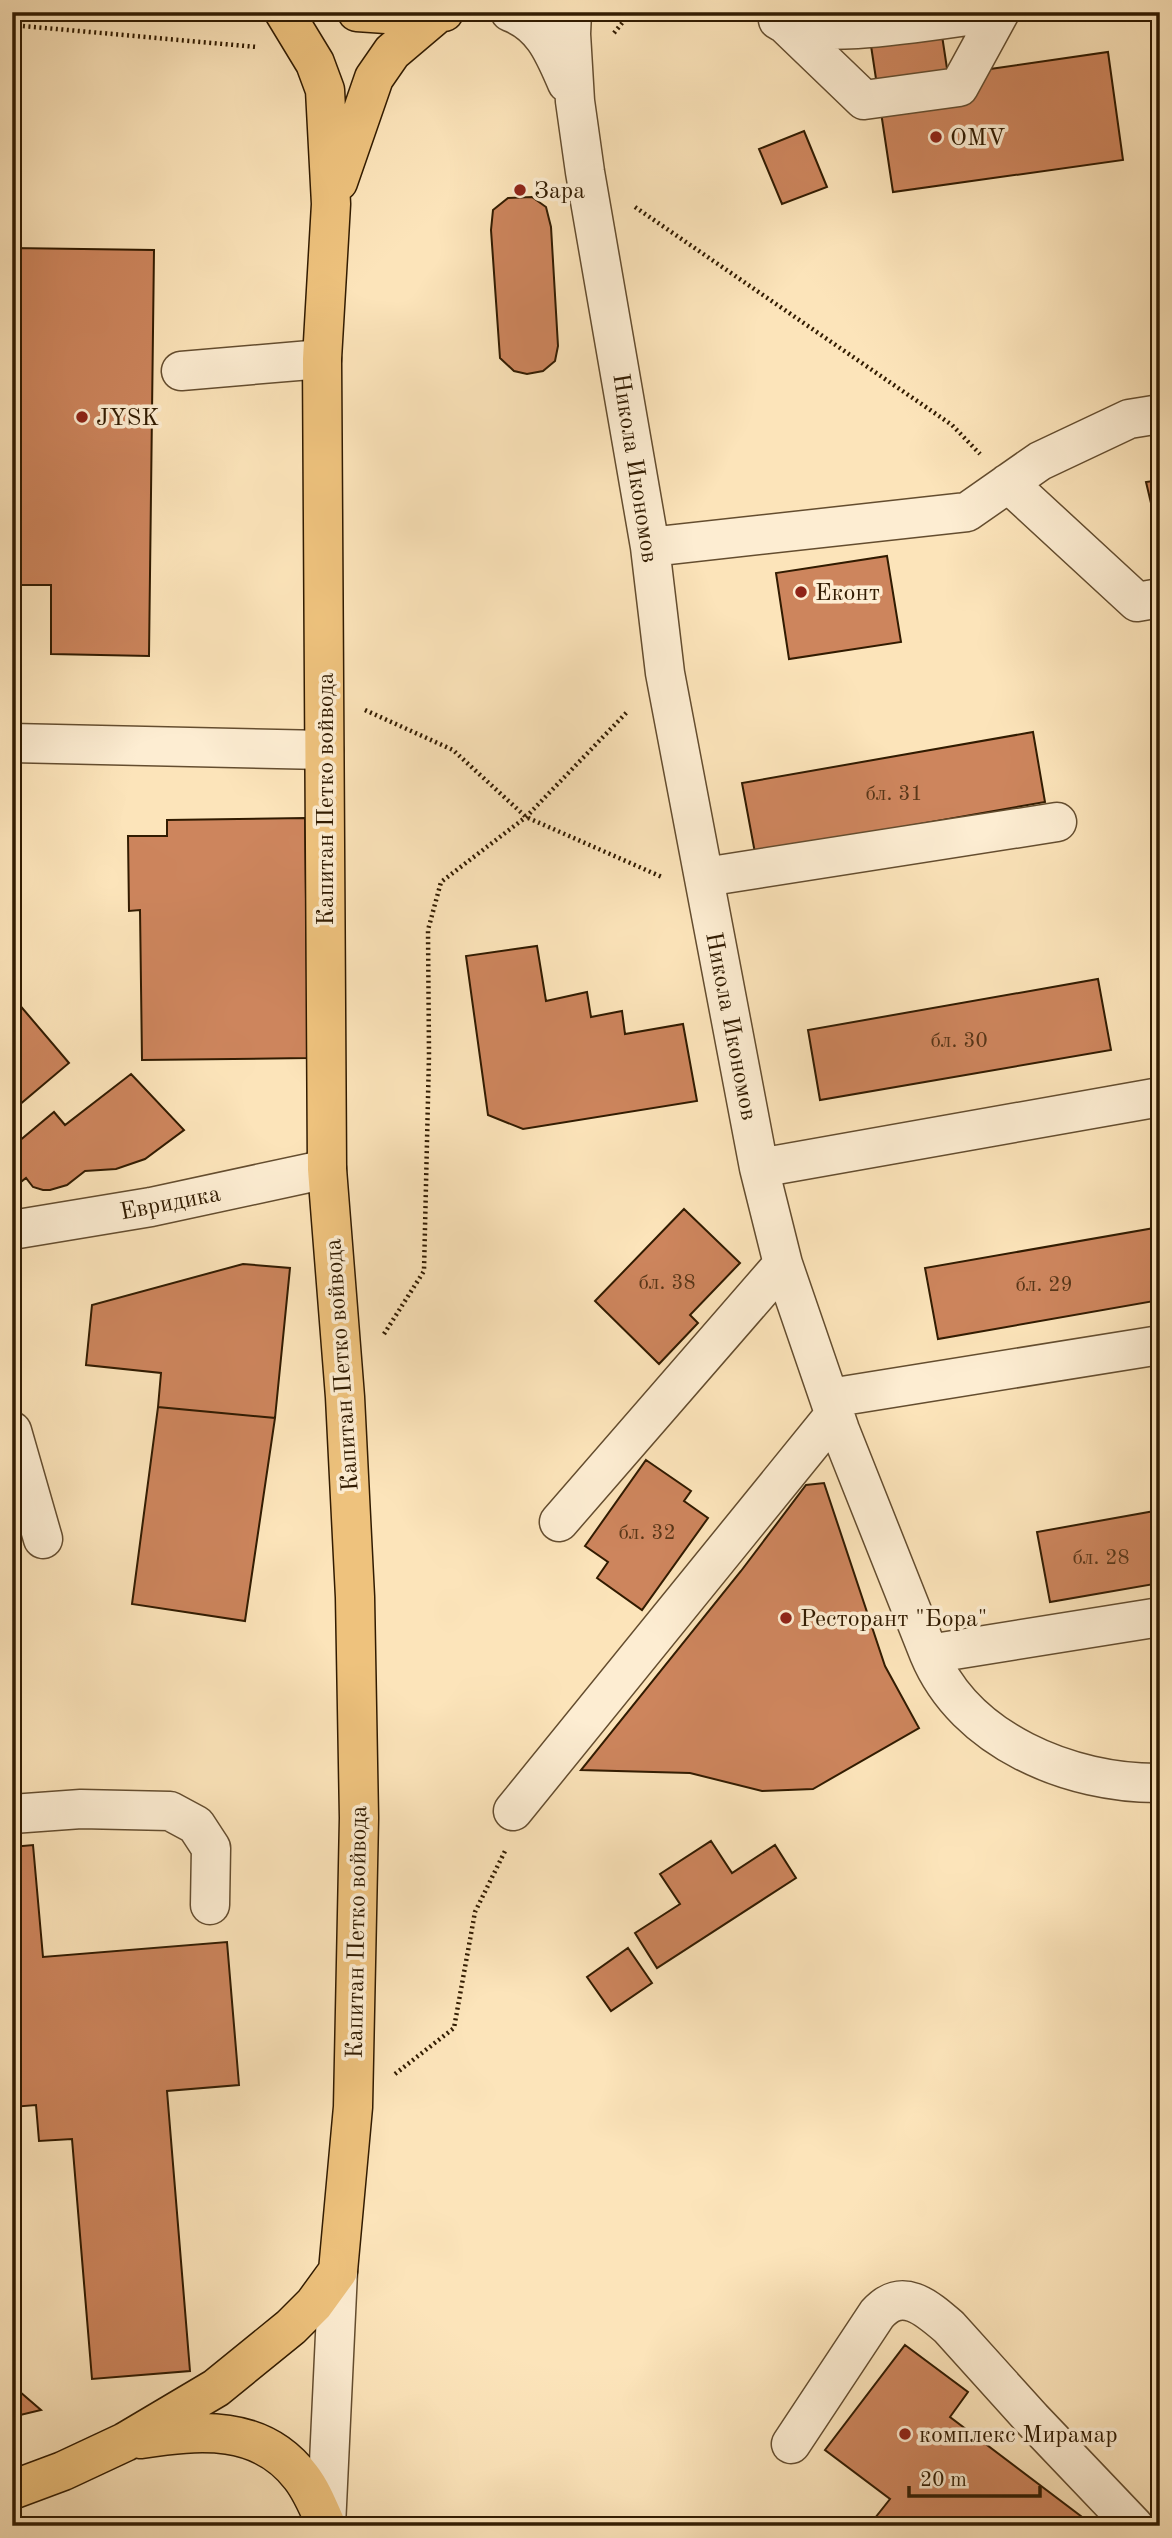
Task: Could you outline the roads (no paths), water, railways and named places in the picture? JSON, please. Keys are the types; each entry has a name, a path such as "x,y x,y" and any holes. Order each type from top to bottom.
{"main road":[{"name":"Капитан Петко войвода","path":"284,12 315,63 325,90 331,204 322,359 327,1169 345,1398 355,1597 359,1818 352,2107 338,2271"},
{"path":"357,12 401,15 444,12"},
{"name":"Капитан Петко войвода","path":"331,204 374,78 392,52 438,13"},
{"path":"12,2490 63,2471 125,2442 216,2388 292,2327 314,2304 338,2271"},
{"path":"125,2442 189,2432 239,2436 271,2451 299,2474 326,2525"}],"street":[{"name":"Никола Икономов","path":"510,12 537,29 550,43 575,101"},
{"name":"Никола Икономов","path":"572,12 570,34 575,101 650,547 687,878 783,1264 832,1406 938,1676 951,1695 985,1727 1022,1749 1069,1769 1110,1778 1160,1783"},
{"path":"776,18 819,30 864,29 998,12"},
{"path":"776,18 864,100 959,87 998,12"},
{"path":"181,371 322,359"},
{"path":"650,547 967,512 1040,461 1129,419 1160,414"},
{"path":"1008,483 1137,602 1160,598"},
{"path":"12,743 324,750"},
{"path":"687,878 1057,822"},
{"path":"759,1168 1160,1097"},
{"name":"Евридика","path":"12,1230 151,1207 327,1169"},
{"path":"559,1522 783,1264"},
{"path":"513,1811 832,1406 1160,1345"},
{"path":"12,1432 43,1539"},
{"path":"929,1654 1160,1617"},
{"path":"12,1814 81,1809 170,1811 196,1825 211,1848 210,1905"},
{"name":"Капитан Петко войвода","path":"326,2525 338,2271"},
{"path":"791,2444 877,2314 895,2300 906,2300 926,2309 949,2327 1032,2420 1134,2526"}],"place":[{"name":"OMV","path":"936,137"},
{"name":"Зара","path":"520,190"},
{"name":"JYSK","path":"82,417"},
{"name":"Еконт","path":"801,592"},
{"name":"Ресторант \"Бора\"","path":"786,1618"},
{"name":"комплекс Мирамар","path":"905,2434"}]}
